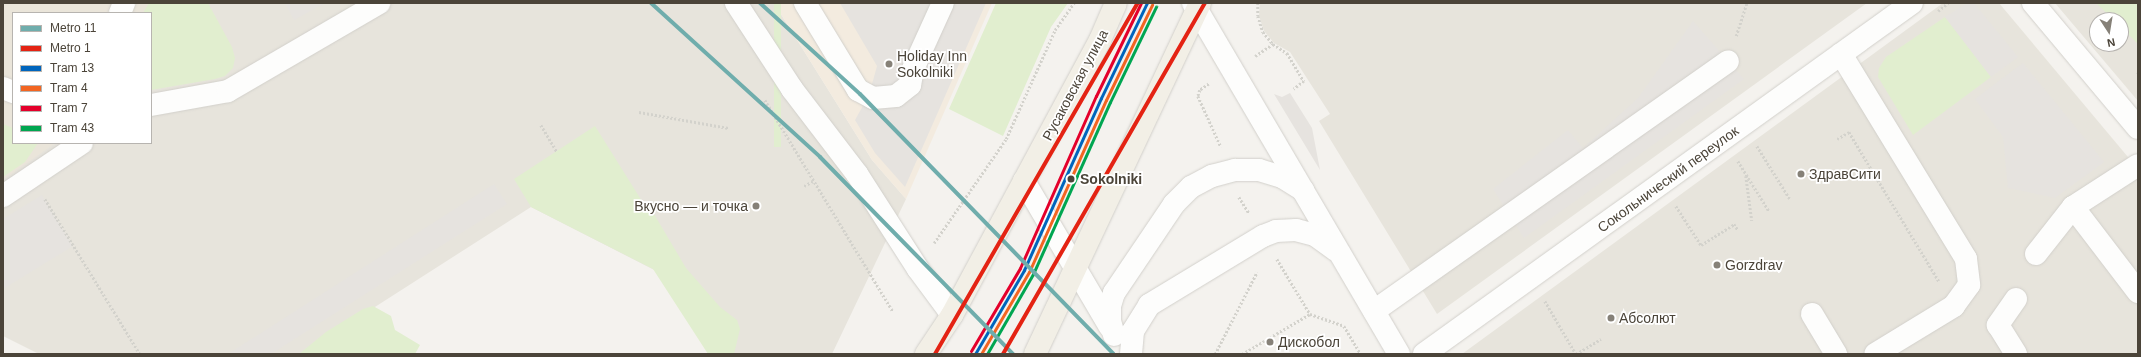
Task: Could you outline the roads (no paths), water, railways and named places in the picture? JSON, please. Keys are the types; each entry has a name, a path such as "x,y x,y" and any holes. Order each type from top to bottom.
{"main road":[{"name":"Русаковская улица","path":"926,354 952,315 1100,40 1116,3"},
{"path":"1036,354 1197,5"}],"street":[{"path":"152,105 228,92 379,3"},
{"path":"736,3 792,89 857,174 918,269 952,315"},
{"path":"805,3 858,90 874,98 896,96 910,85 913,69 943,3"},
{"name":"Сокольнический переулок","path":"1424,354 1912,3"},
{"path":"2034,3 2138,128"},
{"path":"1197,5 1399,354"},
{"path":"1841,54 1966,259 1969,285 1954,306 1876,354"},
{"path":"1374,311 1728,61"},
{"path":"3,196 81,144"},
{"path":"2036,254 2073,207 2138,165"},
{"path":"1114,335 1110,321 1110,306 1114,293 1174,204 1191,187 1212,176 1235,170 1259,170 1282,177 1303,190"},
{"path":"1024,181 1126,354"},
{"path":"2073,207 2138,292"},
{"path":"1131,354 1132,331 1149,305 1263,236 1276,231 1296,230 1315,235 1332,245 1345,261"},
{"path":"2016,299 1998,325 2016,354"},
{"path":"1812,314 1836,354"}],"metro line":[{"name":"11","path":"651,3 820,157 1013,354"},
{"name":"11","path":"760,3 860,94 1114,354"},
{"name":"1","path":"935,354 1138,3"},
{"name":"1","path":"1003,354 1205,3"}],"tram line":[{"name":"7","path":"971,351 1020,268 1096,96 1141,3"},
{"name":"13","path":"975,354 1024,270 1101,98 1147,3"},
{"name":"4","path":"981,354 1029,272 1106,100 1152,5"},
{"name":"43","path":"987,354 1033,274 1110,102 1156,7"}],"place":[{"name":"Holiday Inn Sokolniki","path":"889,64"},
{"name":"ЗдравСити","path":"1801,174"},
{"name":"Sokolniki","path":"1071,179"},
{"name":"Вкусно — и точка","path":"756,206"},
{"name":"Gorzdrav","path":"1717,265"},
{"name":"Абсолют","path":"1611,318"},
{"name":"Дискобол","path":"1270,342"}]}
